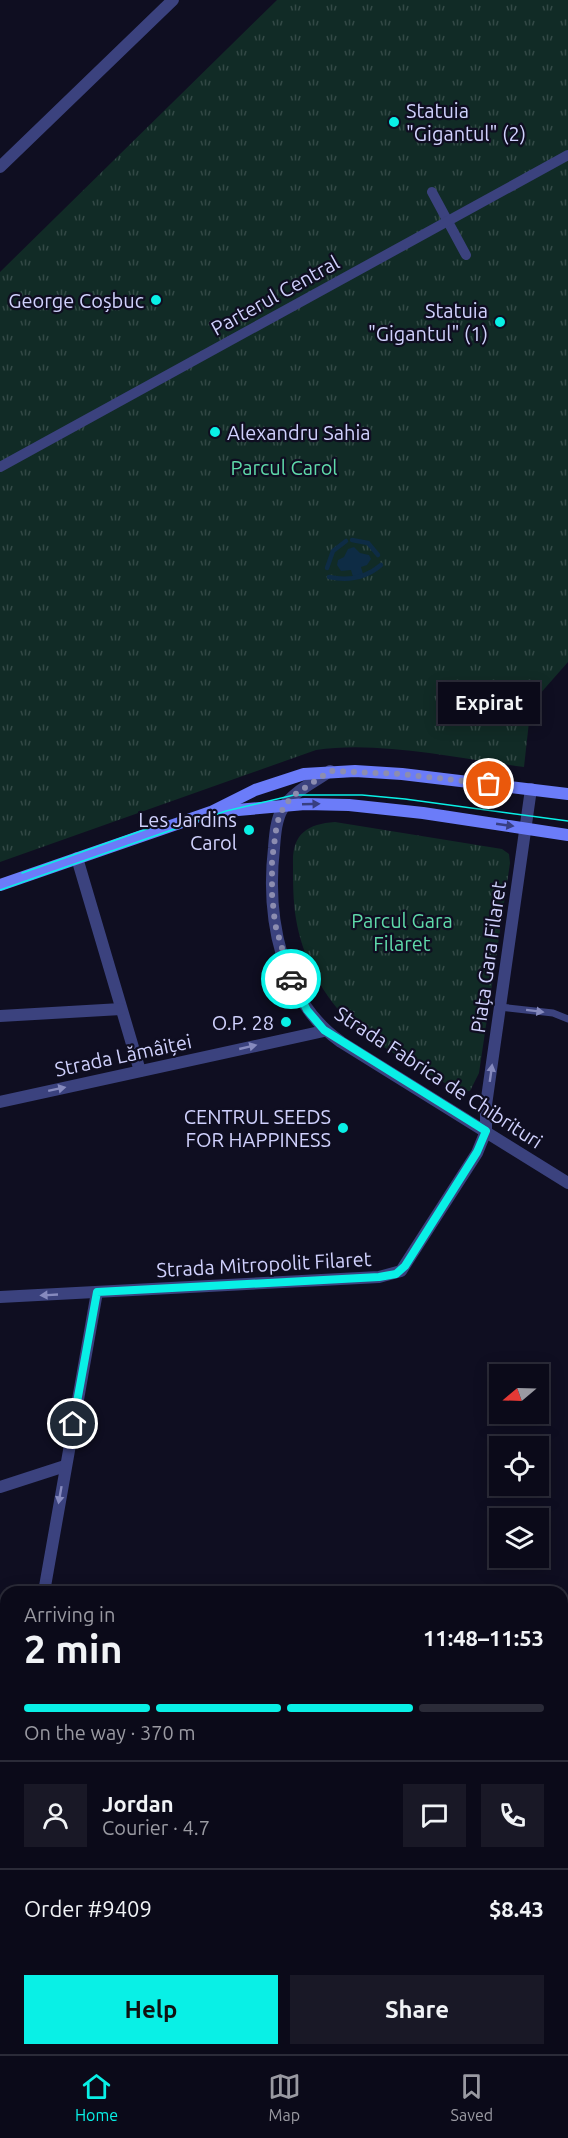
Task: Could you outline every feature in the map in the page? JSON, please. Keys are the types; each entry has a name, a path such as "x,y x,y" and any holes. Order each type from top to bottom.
{"main road":[{"path":"0,885 211,812 244,794 271,783 304,774 330,771 402,774 568,794"},
{"path":"211,812 318,804 374,807 568,835"}],"street":[{"path":"0,167 173,0"},
{"name":"Parterul Central","path":"0,467 568,155"},
{"path":"432,192 466,255"},
{"path":"284,806 294,795 330,771"},
{"name":"Piața Gara Filaret","path":"486,1131 486,1105 531,789"},
{"name":"Strada Fabrica de Chibrituri","path":"284,806 276,826 272,860 275,924 287,972 307,1010 324,1030 568,1183"},
{"path":"77,858 140,1071"},
{"path":"0,1016 121,1009"},
{"name":"Strada Lămâiței","path":"0,1102 324,1030"},
{"name":"Strada Mitropolit Filaret","path":"0,1297 379,1277 396,1274 405,1266 477,1152 486,1131"},
{"path":"45,1586 97,1292"},
{"path":"0,1487 65,1466"}],"lane":[{"path":"501,1007 568,1018"}],"green space":[{"name":"Parcul Carol","path":"277,0 568,0 568,662 531,704 524,767 392,749 366,747 316,750 0,862 0,272"},
{"name":"Parcul Gara Filaret","path":"335,822 502,849 509,854 510,863 479,1073 470,1091 460,1092 366,1035 340,1012 311,968 296,919 293,854 298,838 303,832 316,825"}],"water":[{"path":"354,547 360,553 369,555 371,559 367,565 361,567 363,574 353,577 351,570 341,571 337,565 338,560 344,557 348,549"}],"waterway":[{"path":"352,540 368,543 378,555"},
{"path":"327,568 333,551 346,541"},
{"path":"329,577 343,579 356,577 369,573 381,565"}],"tram line":[{"path":"0,890 226,811 294,795 362,795 405,799 568,821"},
{"path":"22,873 158,825"}],"way so far":[{"path":"291,979 287,972 275,924 272,860 280,814 294,795 330,771 402,774 489,784"}],"place":[{"name":"Statuia \"Gigantul\" (2)","path":"394,122"},
{"name":"George Coșbuc","path":"156,300"},
{"name":"Statuia \"Gigantul\" (1)","path":"500,322"},
{"name":"Alexandru Sahia","path":"215,432"},
{"name":"Expirat","path":"489,784"},
{"name":"Les Jardins Carol","path":"249,830"},
{"name":"O.P. 28","path":"286,1022"},
{"name":"CENTRUL SEEDS FOR HAPPINESS","path":"343,1128"}],"route":[{"path":"73,1424 97,1292 379,1277 396,1274 405,1266 481,1144 486,1131 324,1030 307,1010 291,979"}]}
